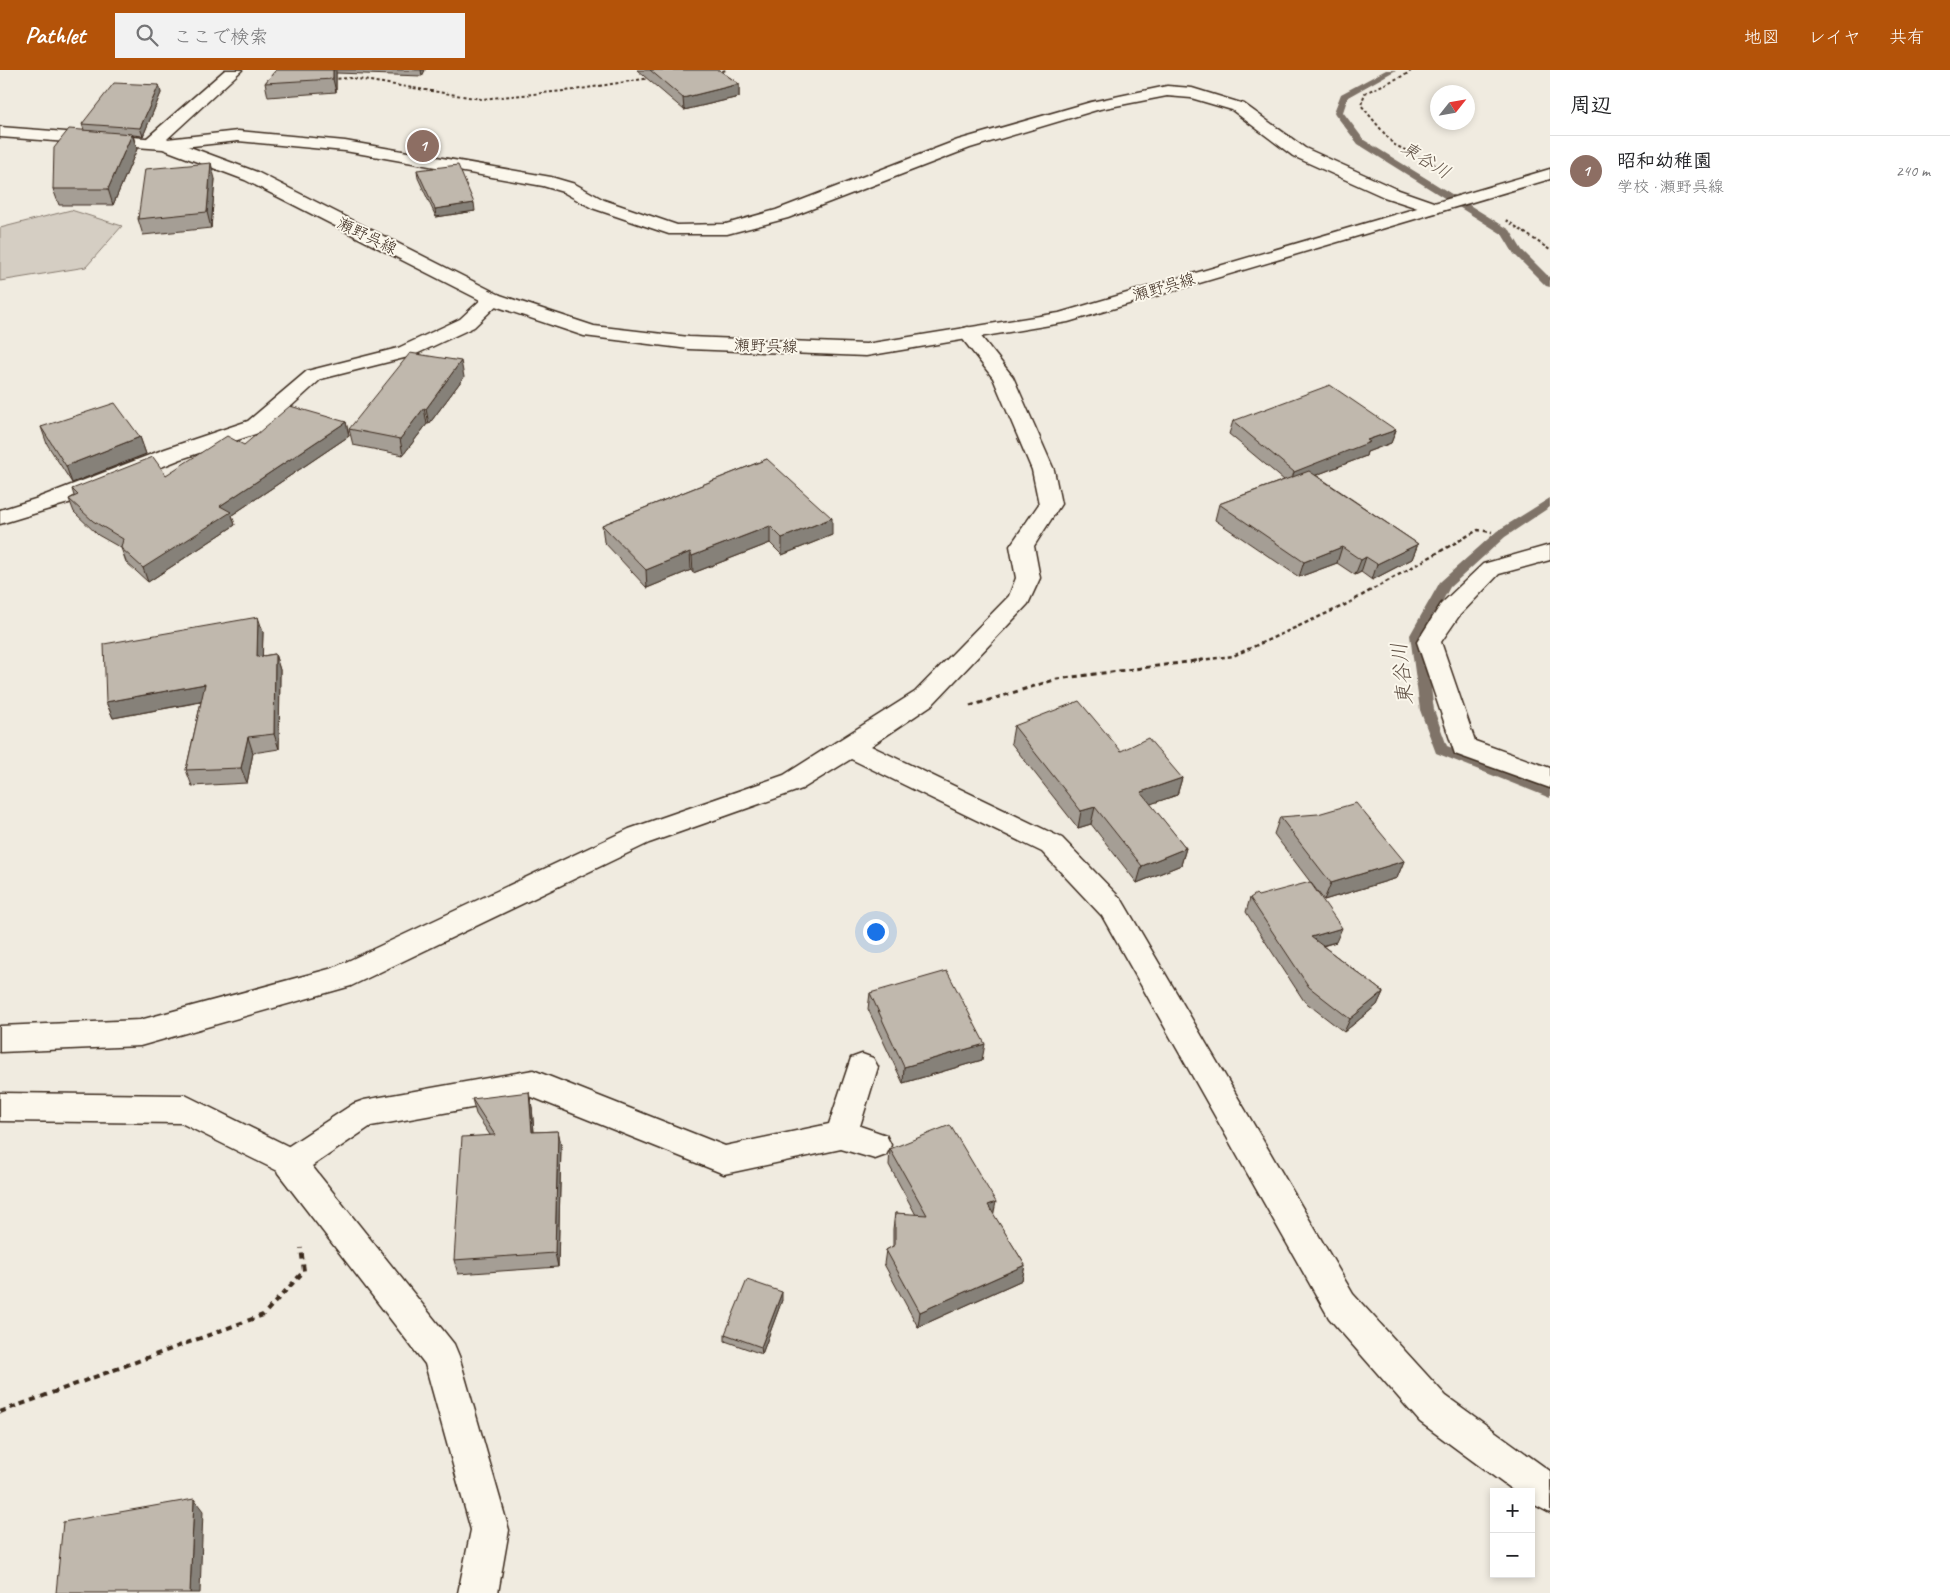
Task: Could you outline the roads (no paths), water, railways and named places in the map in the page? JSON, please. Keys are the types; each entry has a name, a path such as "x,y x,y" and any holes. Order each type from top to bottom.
{"street":[{"path":"159,143 234,70"},
{"path":"159,143 238,136 345,146 545,181 568,188 598,204 675,230 727,229 782,214 964,144 1097,105 1167,91 1192,93 1238,107 1299,152 1390,193 1437,207"},
{"name":"瀬野呉線","path":"0,132 159,143 251,176 493,299 591,332 689,343 866,350 1061,318 1469,196 1550,174"},
{"path":"0,517 71,496 173,454 256,426 314,375 405,352 467,323 493,299"},
{"path":"0,1039 140,1033 340,978 639,836 793,782 924,698 1020,599 1028,578 1022,546 1050,504 1044,470 1003,377 968,333"},
{"path":"1550,552 1536,558 1491,569 1450,610 1429,642 1464,747 1550,778"},
{"path":"850,747 1052,846 1112,908 1341,1306 1433,1409 1550,1494"},
{"path":"841,1135 862,1066"},
{"path":"290,1162 364,1114 533,1083 724,1160 841,1135 875,1145"},
{"path":"0,1107 185,1109 290,1162 441,1356 490,1530 478,1593"}],"waterway":[{"name":"東谷川","path":"1392,70 1344,96 1338,112 1361,142 1506,232 1518,252 1550,284"},
{"name":"東谷川","path":"1550,502 1501,534 1445,585 1417,635 1427,710 1441,749 1550,793"}],"place":[{"name":"昭和幼稚園","path":"423,146"}]}
